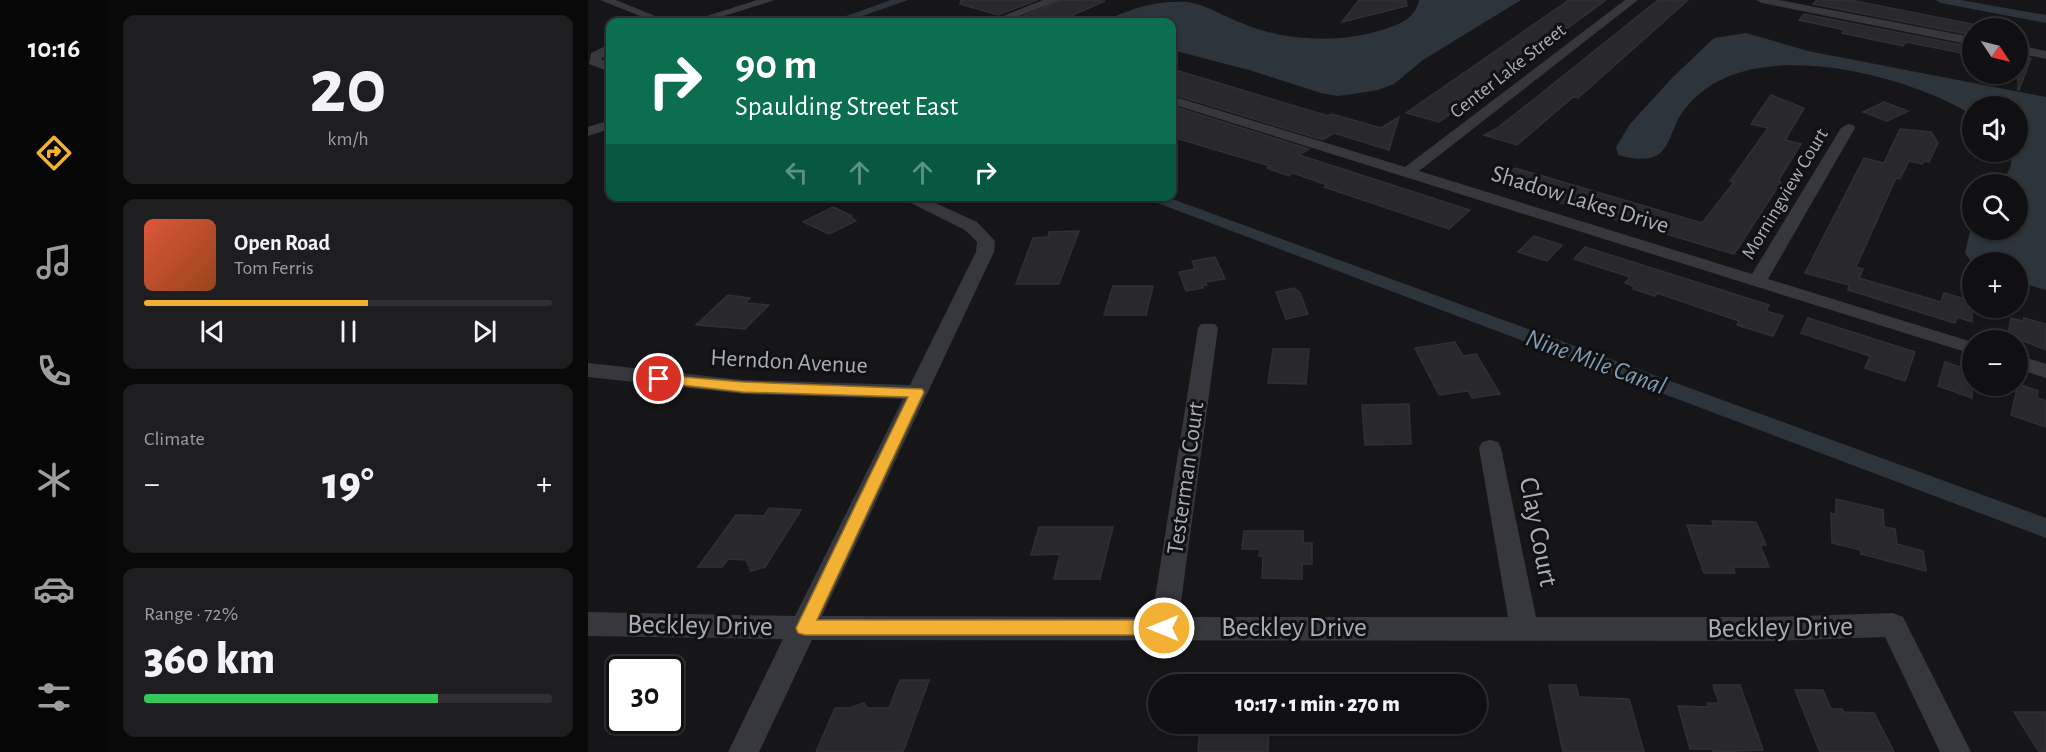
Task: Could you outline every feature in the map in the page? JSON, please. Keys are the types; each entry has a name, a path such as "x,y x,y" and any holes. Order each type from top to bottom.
{"street":[{"path":"606,0 653,18"},
{"path":"708,18 769,0"},
{"path":"1005,18 1054,0"},
{"name":"Center Lake Street","path":"1407,173 1632,0"},
{"path":"1762,0 1962,39"},
{"path":"606,50 595,56 594,61 606,66"},
{"path":"2028,52 2046,55"},
{"name":"Shadow Lakes Drive","path":"1176,101 1962,345"},
{"path":"588,132 606,125"},
{"name":"Morningview Court","path":"1757,281 1848,128"},
{"path":"743,752 985,252 986,241 981,233 971,226 916,201"},
{"name":"Testerman Court","path":"1164,628 1208,328"},
{"path":"2028,365 2046,371"},
{"name":"Herndon Avenue","path":"588,370 743,387 917,392"},
{"name":"Clay Court","path":"1490,448 1524,628"},
{"name":"Beckley Drive","path":"588,624 805,628 1768,629 1893,625 1956,752"}],"shaded area":[{"path":"1419,0 1521,0 1423,60 1394,84 1378,90 1338,96 1176,51 1176,18 1112,18 1147,5 1188,2 1273,33 1292,37 1329,39 1382,30 1406,20"},
{"path":"1746,33 1808,51 1962,81 1962,84 1979,84 2046,97 2046,290 2028,285 2028,252 1965,252 1968,240 2028,240 2028,174 2007,174 2011,162 2028,162 2028,96 1962,96 1962,110 1918,89 1852,71 1817,66 1752,69 1720,80 1696,97 1680,116 1665,147 1659,154 1650,158 1637,159 1618,155 1616,147 1630,124 1673,77 1714,38"}],"building":[{"path":"961,0 1037,0 998,15 960,4"},
{"path":"1062,0 1105,1 1066,18 1019,18"},
{"path":"1359,0 1406,0 1407,6 1342,22"},
{"path":"1569,0 1606,0 1439,122 1406,113"},
{"path":"1658,0 1688,0 1578,98 1573,97 1517,145 1484,135 1496,129"},
{"path":"1817,0 1850,0 1962,22 1962,33 1813,4"},
{"path":"1804,14 1962,45 1962,53 1906,42 1903,46 1842,33 1845,30 1799,20"},
{"path":"1176,70 1328,116 1332,114 1381,128 1399,117 1389,150 1334,133 1323,140 1176,95"},
{"path":"1771,95 1804,108 1785,140 1801,144 1778,181 1781,182 1734,254 1659,232 1662,229 1625,218 1622,222 1544,198 1547,195 1501,180 1515,168 1702,223 1734,182 1730,181 1768,128 1751,124"},
{"path":"1884,102 1908,111 1887,121 1863,112"},
{"path":"1176,107 1309,149 1299,155 1470,210 1449,229 1324,187 1327,185 1293,173 1289,176 1267,168 1270,166 1176,138"},
{"path":"1900,129 1931,132 1938,143 1929,162 1924,161 1922,164 1909,161 1900,179 1896,178 1856,267 1863,269 1859,278 1941,302 1944,293 1962,298 1962,318 1972,318 1972,322 1957,317 1955,323 1848,290 1849,285 1805,273 1864,158 1884,163"},
{"path":"833,207 852,216 850,217 856,221 829,234 803,222"},
{"path":"1079,231 1059,284 1016,284 1033,238 1048,237 1049,232"},
{"path":"1534,236 1562,245 1547,261 1518,252"},
{"path":"1585,247 1769,305 1766,311 1783,316 1773,336 1737,325 1739,321 1657,293 1655,296 1633,289 1635,287 1625,283 1630,277 1574,259"},
{"path":"1215,257 1225,279 1205,282 1207,285 1202,286 1203,288 1186,291 1179,272 1195,269 1192,261"},
{"path":"1113,286 1153,286 1146,315 1104,315"},
{"path":"1294,288 1300,293 1308,314 1286,319 1276,292"},
{"path":"728,295 750,298 745,303 769,305 745,329 696,325"},
{"path":"1808,318 1915,352 1905,381 1865,368 1870,356 1801,333"},
{"path":"2011,318 2023,321 2024,318 2046,324 2046,350 2028,343 2028,330 2009,330"},
{"path":"1455,342 1463,356 1476,354 1500,394 1472,398 1468,391 1439,395 1415,348"},
{"path":"1273,349 1309,349 1306,384 1268,383"},
{"path":"1945,362 1962,368 1962,394 1938,386"},
{"path":"2028,388 2038,391 2037,398 2046,401 2046,427 2011,415 2015,396 2028,396"},
{"path":"1409,404 1411,444 1365,445 1362,405"},
{"path":"1836,499 1883,510 1884,527 1895,529 1897,544 1923,551 1926,571 1861,554 1861,550 1832,543 1831,513 1836,515"},
{"path":"769,508 801,510 765,567 751,571 746,560 728,559 722,567 698,567 736,515 764,516"},
{"path":"1712,521 1756,522 1766,545 1760,545 1769,567 1733,567 1735,573 1704,573 1687,525 1714,526"},
{"path":"1039,527 1113,527 1100,579 1054,579 1060,554 1031,555"},
{"path":"1244,531 1303,531 1303,543 1312,543 1312,564 1302,564 1302,579 1262,578 1263,556 1259,556 1260,549 1242,549"},
{"path":"900,680 929,680 903,752 816,752 835,708 849,708 864,703 867,708 889,708"},
{"path":"1549,685 1576,685 1579,697 1629,699 1644,752 1563,752"},
{"path":"1713,685 1740,685 1763,750 1713,752 1712,749 1690,749 1678,706 1709,707 1707,703 1719,703"},
{"path":"1795,690 1823,690 1831,709 1842,709 1843,712 1874,713 1894,752 1820,752"},
{"path":"2014,712 2046,712 2046,752 2039,752"},
{"path":"1199,734 1269,734 1268,752 1198,752"}],"waterway":[{"name":"Nine Mile Canal","path":"847,18 902,0"},
{"path":"1941,0 2046,19"},
{"name":"Nine Mile Canal","path":"1161,201 2046,528"}],"route":[{"path":"659,379 743,387 917,392 805,628 1164,628"}]}
